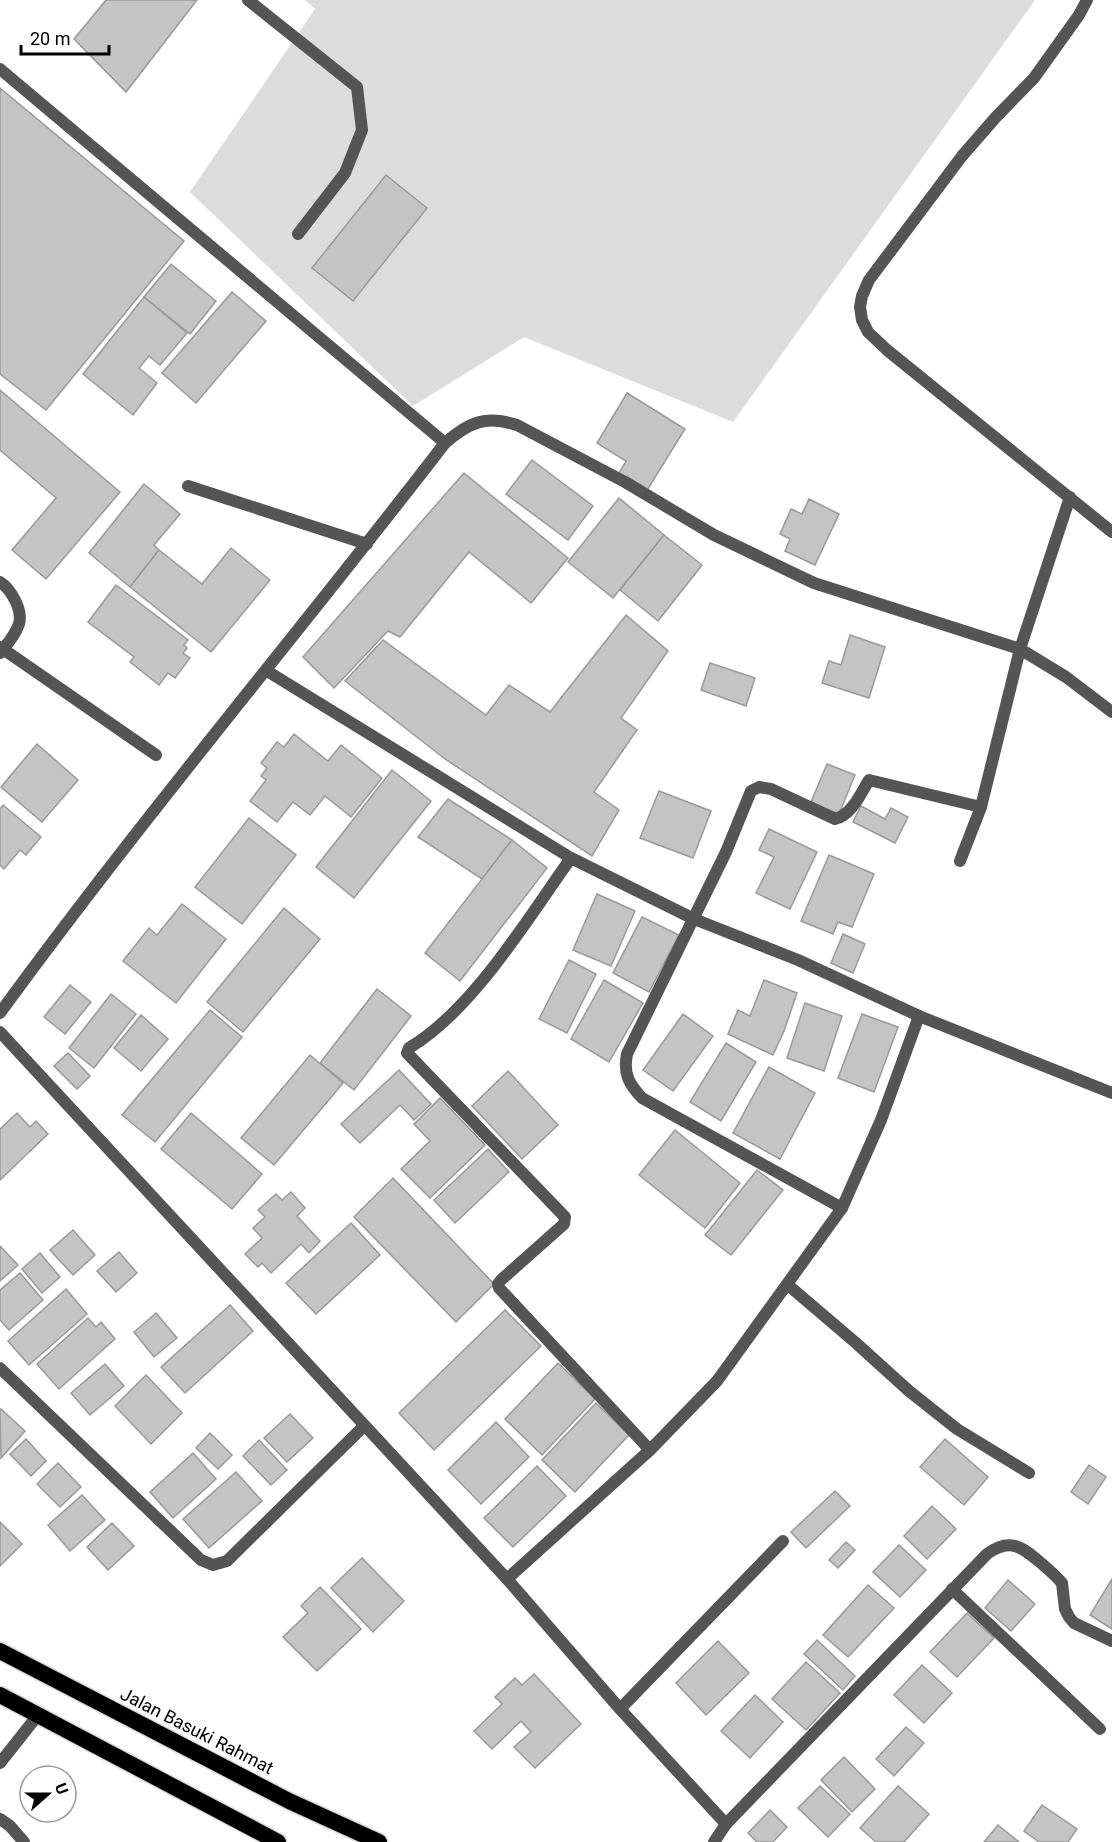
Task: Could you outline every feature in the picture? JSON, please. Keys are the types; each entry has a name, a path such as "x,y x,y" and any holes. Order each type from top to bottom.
{"highway":[{"name":"Jalan Basuki Rahmat","path":"0,1651 289,1800 379,1842"},
{"path":"0,1695 278,1842"}],"street":[{"path":"248,0 357,87 362,130 345,173 298,234"},
{"path":"1087,0 1079,15 1034,78 962,156 889,252 869,280 860,307 862,320 868,332 888,350 1112,532"},
{"path":"0,69 445,443"},
{"path":"0,1013 66,922 368,544 445,443 458,431 488,419 517,425 625,482 714,535 814,584 1020,649 1066,677 1112,712"},
{"path":"188,486 368,544"},
{"path":"960,861 981,807 1020,649 1070,497"},
{"path":"0,582 7,586 19,609 19,624 1,650 156,755"},
{"path":"267,671 571,858 694,919 798,960 919,1016 1112,1093"},
{"path":"842,1208 642,1098 627,1078 624,1067 627,1054 726,852 751,791 759,787 771,789 835,819 842,818 849,811 869,780 981,807"},
{"path":"571,858 492,968 457,1009 409,1048 407,1053 565,1217 564,1224 501,1280 498,1284 499,1288 650,1450"},
{"path":"507,1579 650,1450 717,1381 788,1285 842,1208 881,1120 919,1016"},
{"path":"0,1032 507,1579 620,1709 726,1824"},
{"path":"788,1285 909,1391 957,1429 1029,1473"},
{"path":"0,1368 201,1560 213,1566 227,1561 364,1426"},
{"path":"620,1709 783,1541"},
{"path":"714,1842 726,1824 952,1589 994,1549 1011,1545 1026,1550 1062,1583 1065,1609 1074,1623 1112,1641"},
{"path":"952,1589 1101,1729"},
{"path":"0,1763 38,1715"},
{"path":"0,1819 10,1826 24,1842"}],"shaded area":[{"path":"305,0 1035,0 733,422 524,337 413,406 190,192 315,9"}],"building":[{"path":"106,0 197,0 126,92 74,39"},
{"path":"0,88 184,241 46,410 0,374"},
{"path":"386,175 427,208 353,301 312,268"},
{"path":"171,264 216,301 190,334 144,297"},
{"path":"232,292 266,321 196,403 162,373"},
{"path":"144,297 187,333 160,365 149,356 139,368 157,383 133,415 83,374"},
{"path":"0,390 120,492 46,579 12,550 56,498 0,450"},
{"path":"627,393 685,429 646,492 618,475 626,461 597,443"},
{"path":"532,460 593,506 568,540 506,494"},
{"path":"464,473 568,558 531,603 469,552 400,637 388,631 334,688 303,657"},
{"path":"144,484 180,514 154,545 159,550 130,587 89,553"},
{"path":"619,498 664,535 613,598 568,562"},
{"path":"809,499 839,514 815,565 785,551 790,539 780,534 791,509 802,514"},
{"path":"664,535 702,565 658,621 620,590"},
{"path":"231,548 270,580 211,652 130,587 159,550 202,584"},
{"path":"116,585 188,640 184,645 187,648 183,653 190,658 175,678 168,673 159,685 130,662 134,657 88,622"},
{"path":"626,615 668,651 621,718 637,730 594,792 619,810 592,856 445,759 345,681 383,640 486,715 509,685 550,712"},
{"path":"850,635 885,647 869,698 822,683 829,661 841,665"},
{"path":"710,663 755,678 746,706 701,690"},
{"path":"294,734 328,761 341,745 382,778 351,817 325,796 310,815 293,802 277,822 250,801 266,780 261,776 267,768 261,763 277,742 284,747"},
{"path":"37,744 78,780 42,822 1,787"},
{"path":"827,764 855,775 839,814 811,802"},
{"path":"392,770 431,801 354,898 316,867"},
{"path":"659,791 711,811 693,858 640,838"},
{"path":"448,799 512,840 482,879 418,837"},
{"path":"3,805 41,837 26,855 20,850 4,869 0,865 0,809"},
{"path":"861,806 885,819 891,808 908,817 895,843 853,822"},
{"path":"249,818 296,855 242,924 195,887"},
{"path":"769,829 817,852 790,909 756,893 774,857 759,850"},
{"path":"512,840 547,868 460,981 425,953"},
{"path":"829,855 874,874 852,927 838,922 833,934 801,921"},
{"path":"597,894 635,911 611,966 573,950"},
{"path":"182,904 226,939 176,1003 123,961 149,928 157,935"},
{"path":"284,908 320,939 243,1032 207,1002"},
{"path":"642,917 679,935 649,992 613,973"},
{"path":"843,934 865,944 853,973 831,963"},
{"path":"569,960 596,974 567,1033 539,1019"},
{"path":"604,980 643,1003 609,1062 571,1039"},
{"path":"764,980 797,993 773,1055 728,1034 738,1010 750,1016"},
{"path":"70,985 91,1002 65,1034 44,1017"},
{"path":"377,989 411,1016 354,1090 320,1063"},
{"path":"111,994 136,1014 94,1068 69,1048"},
{"path":"805,1003 842,1016 824,1071 787,1058"},
{"path":"210,1010 242,1037 155,1142 122,1115"},
{"path":"683,1014 713,1036 673,1091 643,1070"},
{"path":"862,1014 898,1027 874,1092 838,1078"},
{"path":"141,1015 168,1039 141,1071 114,1048"},
{"path":"726,1043 756,1062 721,1121 690,1102"},
{"path":"68,1053 90,1076 77,1089 54,1066"},
{"path":"310,1055 343,1083 274,1165 241,1138"},
{"path":"769,1067 815,1093 780,1159 733,1133"},
{"path":"399,1070 431,1104 414,1120 400,1105 360,1143 341,1124"},
{"path":"508,1071 558,1125 522,1159 472,1106"},
{"path":"440,1098 485,1145 430,1198 401,1169 430,1141 414,1124"},
{"path":"17,1113 30,1127 36,1121 48,1134 0,1180 0,1129"},
{"path":"191,1113 262,1174 232,1209 161,1149"},
{"path":"675,1130 740,1183 705,1228 639,1175"},
{"path":"488,1149 509,1172 455,1223 434,1200"},
{"path":"757,1170 783,1190 731,1255 705,1235"},
{"path":"393,1178 494,1284 456,1322 354,1217"},
{"path":"291,1192 305,1208 297,1216 320,1241 309,1253 301,1244 271,1273 262,1263 258,1267 245,1254 262,1238 253,1228 265,1217 258,1210 276,1194 282,1200"},
{"path":"351,1223 380,1255 316,1314 286,1283"},
{"path":"73,1230 95,1255 73,1275 50,1250"},
{"path":"0,1246 18,1265 0,1281"},
{"path":"119,1252 137,1273 116,1292 97,1271"},
{"path":"40,1253 60,1277 42,1293 22,1269"},
{"path":"20,1273 43,1300 9,1330 0,1320 0,1290"},
{"path":"66,1289 87,1314 29,1365 8,1341"},
{"path":"230,1305 253,1331 185,1393 161,1367"},
{"path":"505,1310 541,1346 434,1450 399,1413"},
{"path":"156,1313 177,1338 154,1357 134,1332"},
{"path":"88,1318 96,1327 101,1322 115,1339 59,1389 37,1364"},
{"path":"558,1363 595,1399 542,1455 505,1419"},
{"path":"105,1364 124,1386 90,1415 71,1393"},
{"path":"146,1375 182,1413 151,1444 115,1406"},
{"path":"596,1403 629,1435 575,1492 542,1460"},
{"path":"1,1409 25,1431 1,1458 0,1411"},
{"path":"290,1414 313,1438 287,1462 264,1438"},
{"path":"496,1422 529,1457 481,1504 448,1470"},
{"path":"210,1433 232,1455 218,1469 196,1448"},
{"path":"26,1439 46,1461 31,1476 10,1454"},
{"path":"945,1439 988,1477 964,1505 920,1467"},
{"path":"259,1440 287,1470 271,1485 243,1456"},
{"path":"193,1453 216,1479 173,1518 150,1492"},
{"path":"58,1463 81,1487 60,1507 37,1484"},
{"path":"1089,1465 1106,1477 1088,1504 1071,1492"},
{"path":"537,1466 566,1496 513,1547 484,1518"},
{"path":"236,1472 262,1501 209,1548 183,1519"},
{"path":"835,1491 850,1506 806,1548 791,1532"},
{"path":"82,1495 105,1520 70,1551 48,1525"},
{"path":"932,1506 956,1529 927,1559 904,1536"},
{"path":"0,1522 22,1544 0,1566"},
{"path":"112,1523 134,1546 108,1570 87,1547"},
{"path":"846,1542 855,1550 838,1568 829,1560"},
{"path":"899,1545 926,1570 900,1597 873,1572"},
{"path":"362,1558 404,1601 373,1632 331,1588"},
{"path":"1112,1579 1112,1629 1090,1615"},
{"path":"1008,1580 1035,1604 1011,1631 985,1608"},
{"path":"868,1585 894,1608 848,1657 823,1635"},
{"path":"320,1587 361,1629 317,1671 283,1637 308,1613 301,1606"},
{"path":"967,1613 994,1638 957,1677 930,1652"},
{"path":"817,1640 855,1676 843,1690 804,1654"},
{"path":"718,1641 749,1673 706,1715 676,1683"},
{"path":"806,1662 840,1693 806,1730 772,1699"},
{"path":"922,1665 952,1693 924,1723 894,1695"},
{"path":"534,1674 581,1724 535,1768 514,1747 531,1732 521,1721 492,1749 474,1731 502,1704 495,1697 515,1678 522,1685"},
{"path":"755,1695 783,1722 750,1758 721,1731"},
{"path":"906,1727 924,1743 894,1776 876,1759"},
{"path":"844,1757 875,1789 852,1812 821,1780"},
{"path":"820,1786 850,1814 828,1837 798,1808"},
{"path":"898,1786 929,1814 904,1842 876,1842 860,1828"},
{"path":"1042,1805 1077,1829 1068,1842 1039,1842 1024,1831"},
{"path":"770,1810 787,1827 773,1842 757,1842 748,1833"},
{"path":"998,1825 1019,1842 984,1842"}]}
